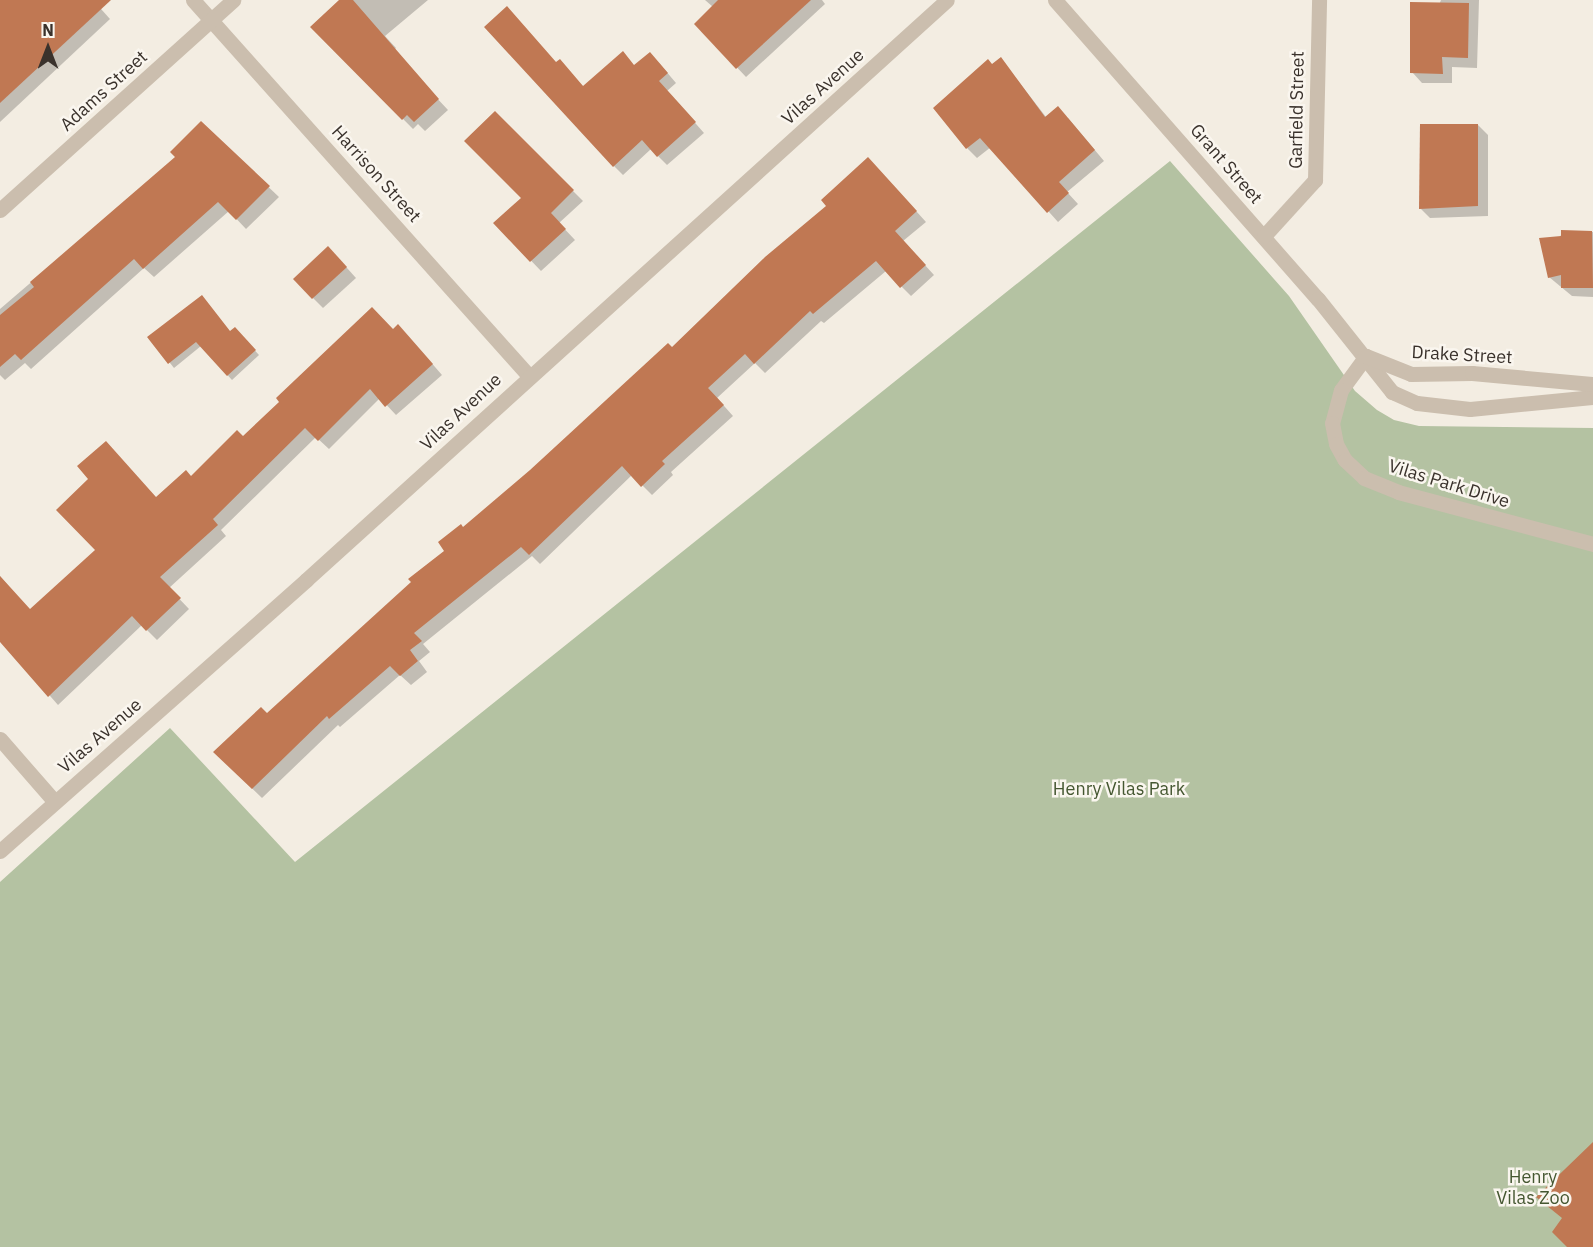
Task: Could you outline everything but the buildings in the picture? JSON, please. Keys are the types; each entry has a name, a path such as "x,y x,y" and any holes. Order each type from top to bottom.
{"street":[{"name":"Harrison Street","path":"193,0 529,376"},
{"name":"Adams Street","path":"0,210 233,0"},
{"name":"Vilas Avenue","path":"0,851 306,580 947,0"},
{"name":"Grant Street","path":"1055,0 1264,236 1366,356"},
{"name":"Garfield Street","path":"1264,236 1315,180 1319,0"},
{"name":"Drake Street","path":"1366,356 1411,374 1472,373 1593,384"},
{"path":"1366,356 1392,392 1429,405 1470,409 1593,397"},
{"name":"Vilas Park Drive","path":"1366,356 1341,390 1332,423 1336,444 1345,460 1364,478 1398,492 1593,544"},
{"path":"0,739 54,801"}],"green space":[{"name":"Henry Vilas Park","path":"1170,161 1289,296 1355,391 1377,410 1394,420 1419,426 1593,428 1593,1247 0,1247 0,882 170,728 295,862"}],"park label":[{"name":"Henry Vilas Zoo","path":"1533,1188"}]}
